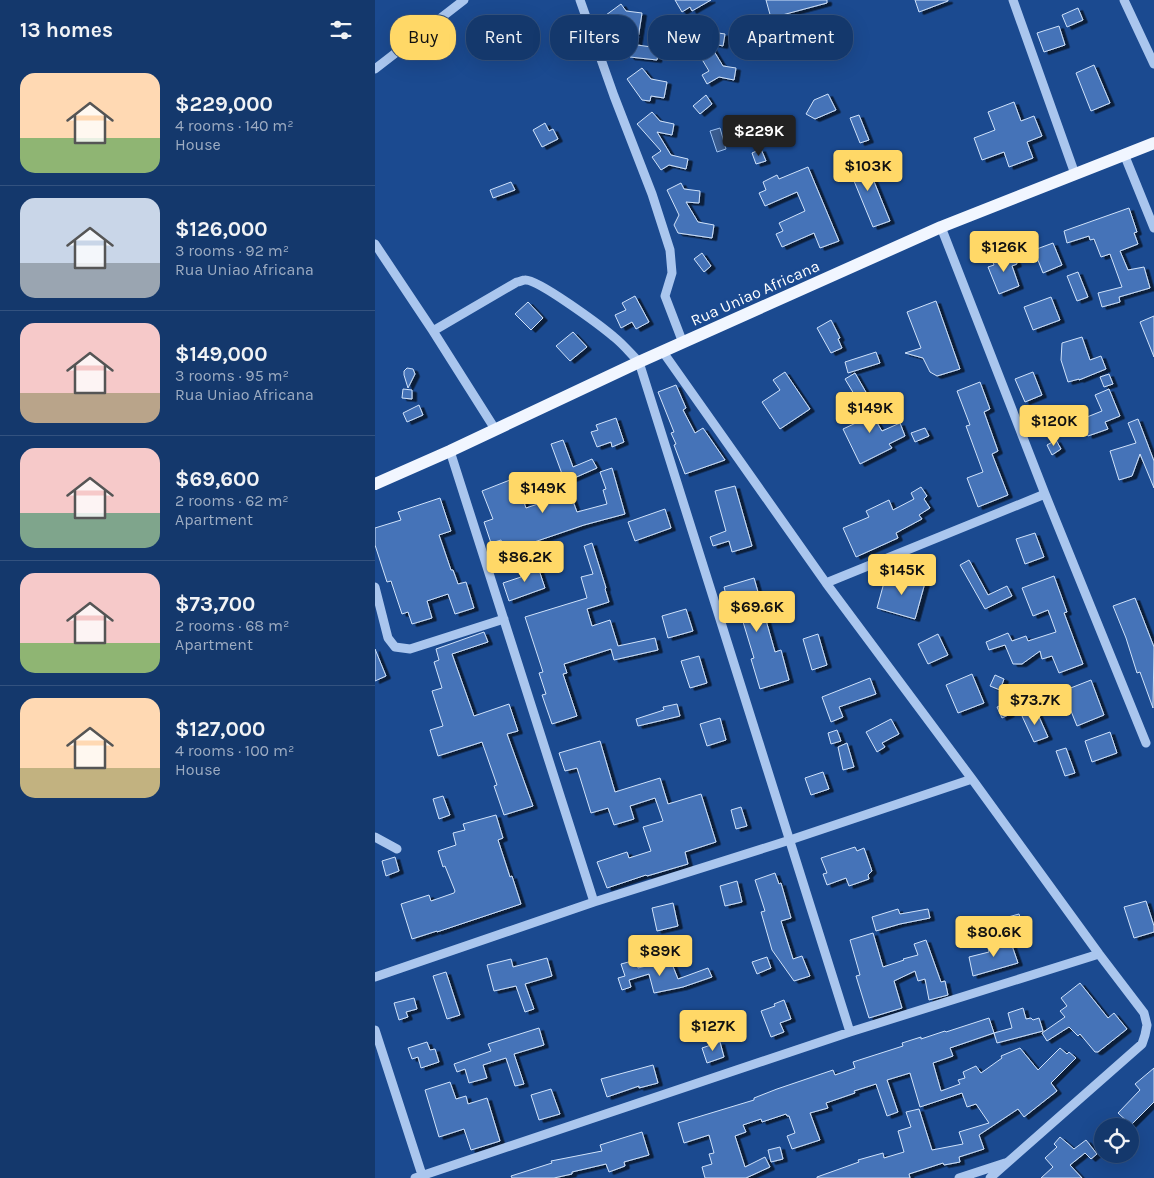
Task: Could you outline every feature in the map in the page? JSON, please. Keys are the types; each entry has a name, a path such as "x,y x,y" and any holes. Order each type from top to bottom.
{"main road":[{"name":"Rua Uniao Africana","path":"375,484 450,451 639,362 941,227 1154,143"}],"street":[{"path":"375,69 464,0"},
{"path":"580,0 613,96 652,194 670,250 672,273 665,296 683,343"},
{"path":"1013,0 1075,174"},
{"path":"1124,0 1154,64"},
{"path":"1124,154 1154,228"},
{"path":"941,227 1145,743"},
{"path":"375,244 495,429"},
{"path":"433,331 517,282 525,280 534,282 557,296 597,324 639,362 850,1032"},
{"path":"663,352 826,583 1144,1013 1147,1025 1142,1044 991,1178"},
{"path":"450,451 594,902"},
{"path":"826,583 1045,494"},
{"path":"375,587 388,638 395,647 410,649 504,619"},
{"path":"375,977 594,902 972,779"},
{"path":"375,837 397,849"},
{"path":"375,1030 420,1177 850,1032 1099,954"},
{"path":"959,1178 1007,1162"}],"water":[{"path":"720,128 726,149 717,152 710,131"}],"building":[{"path":"675,0 711,0 692,11 690,7 682,12"},
{"path":"766,0 827,0 827,3 782,15 770,15"},
{"path":"915,0 948,0 948,1 919,12"},
{"path":"621,4 626,11 642,13 638,39 638,15 606,15"},
{"path":"1078,8 1083,20 1067,27 1062,15"},
{"path":"1059,26 1065,45 1044,52 1037,33"},
{"path":"719,33 725,34 723,46 719,45"},
{"path":"638,45 648,46 648,59 638,58"},
{"path":"719,59 723,66 736,68 734,80 719,77 707,84 702,75 709,71 702,60"},
{"path":"1094,65 1110,103 1091,111 1076,73"},
{"path":"642,68 651,79 667,82 664,98 651,96 650,101 642,100 627,79"},
{"path":"828,94 836,110 815,119 806,114 814,100"},
{"path":"706,95 712,104 700,114 693,106"},
{"path":"1014,102 1021,121 1034,116 1042,136 1027,142 1033,158 1009,167 1004,152 982,160 974,138 995,130 988,112"},
{"path":"652,112 660,121 674,124 672,135 657,132 671,155 688,159 686,169 669,165 661,170 652,157 661,151 637,124"},
{"path":"859,115 869,140 860,143 850,118"},
{"path":"545,123 549,131 553,129 558,139 542,147 533,130"},
{"path":"761,149 766,161 756,164 752,153"},
{"path":"864,157 890,221 873,227 847,164"},
{"path":"808,167 839,241 820,248 814,233 782,247 776,234 783,231 779,223 805,211 797,192 765,206 759,193 766,190 763,182 777,175 779,179"},
{"path":"511,182 515,190 493,198 490,190"},
{"path":"681,183 684,189 700,191 699,203 686,202 698,222 714,225 712,238 678,233 674,225 679,215 667,190"},
{"path":"1129,208 1137,232 1134,233 1138,244 1120,251 1128,270 1144,267 1150,288 1119,297 1120,302 1102,307 1098,293 1122,287 1110,254 1101,257 1094,239 1090,240 1089,236 1067,243 1064,231"},
{"path":"1053,243 1062,265 1043,273 1034,250"},
{"path":"1012,252 1017,264 1012,266 1019,286 999,294 988,267 994,265 992,260"},
{"path":"702,253 711,266 704,272 694,259"},
{"path":"1078,272 1088,297 1077,301 1067,276"},
{"path":"635,296 649,322 636,329 632,322 621,328 615,315 626,310 622,303"},
{"path":"1051,297 1060,320 1033,330 1024,307"},
{"path":"936,301 960,369 937,376 930,372 923,358 905,353 921,348 907,312"},
{"path":"528,302 543,318 531,330 515,314"},
{"path":"1154,316 1154,357 1140,322"},
{"path":"831,320 840,338 838,339 842,348 831,353 817,328"},
{"path":"573,332 587,347 570,361 556,346"},
{"path":"1082,337 1090,360 1101,356 1106,369 1079,380 1068,382 1061,360 1062,343"},
{"path":"876,352 880,363 848,373 845,362"},
{"path":"407,368 413,369 415,374 408,388 404,375 404,371"},
{"path":"785,372 810,409 780,429 762,402 780,390 773,380"},
{"path":"1033,372 1042,395 1025,402 1015,379"},
{"path":"855,373 867,394 857,399 845,379"},
{"path":"1109,374 1113,384 1104,387 1100,377"},
{"path":"980,382 990,409 984,412 998,451 992,454 1008,495 978,507 967,478 983,472 966,426 970,425 957,391"},
{"path":"676,385 686,408 683,410 695,433 703,428 725,460 685,474 674,445 676,444 671,433 674,432 658,392"},
{"path":"403,389 412,390 412,399 402,398"},
{"path":"1109,389 1120,416 1105,422 1108,429 1088,436 1082,419 1102,411 1095,395"},
{"path":"862,398 882,431 900,423 905,436 889,444 892,448 860,464 843,429 858,422 850,404"},
{"path":"419,405 423,415 407,422 403,413"},
{"path":"616,418 624,442 612,447 611,442 597,447 591,432 598,430 596,425"},
{"path":"1138,419 1154,461 1154,488 1140,454 1132,476 1119,480 1110,451 1136,443 1128,423"},
{"path":"925,428 929,436 915,442 911,433"},
{"path":"563,440 573,467 592,459 597,468 565,482 551,444"},
{"path":"1056,440 1061,449 1052,455 1047,445"},
{"path":"612,468 625,514 584,525 505,552 501,540 491,543 484,522 493,519 482,491 515,478 526,508 570,493 577,512 607,504 603,490 606,489 600,472"},
{"path":"735,486 752,546 732,552 729,541 713,546 710,537 726,531 715,491"},
{"path":"921,487 927,496 924,499 930,508 919,515 922,519 896,533 898,538 856,557 843,528 869,517 866,511 889,500 893,510 914,499 911,493"},
{"path":"440,498 451,531 439,535 451,570 453,570 458,584 466,582 474,608 455,614 448,594 427,601 432,618 412,624 408,612 402,614 391,581 387,582 375,545 375,528 401,520 398,512"},
{"path":"665,509 671,528 635,541 628,522"},
{"path":"1035,533 1044,557 1025,564 1016,539"},
{"path":"592,543 609,602 587,609 592,626 610,620 618,646 655,638 658,650 614,660 611,649 564,664 567,673 563,674 577,716 552,724 542,695 546,694 539,673 543,672 525,617 587,598 581,577 593,574 584,546"},
{"path":"969,560 988,595 1007,586 1012,596 985,609 960,565"},
{"path":"537,564 545,588 509,601 503,583 521,577 519,570"},
{"path":"906,573 926,579 915,619 877,608 885,579 903,584"},
{"path":"1054,576 1067,612 1064,613 1083,664 1059,673 1052,656 1042,659 1040,651 1022,664 1013,664 1005,645 989,650 986,642 1008,633 1012,641 1026,636 1028,641 1056,632 1048,610 1033,616 1022,588"},
{"path":"754,578 775,652 781,650 789,680 760,689 751,659 754,658 740,612 731,614 724,587"},
{"path":"1135,598 1154,647 1153,708 1140,672 1137,673 1113,606"},
{"path":"686,609 693,631 668,638 662,616"},
{"path":"484,632 488,642 452,654 474,716 509,704 518,731 507,734 533,806 504,815 494,786 497,785 482,742 438,756 430,730 443,726 432,691 442,688 434,662 439,660 436,649"},
{"path":"818,634 827,665 812,670 803,639"},
{"path":"938,634 948,655 928,664 918,644"},
{"path":"375,649 386,676 375,681"},
{"path":"699,656 707,683 690,688 681,661"},
{"path":"972,674 984,703 958,713 946,685"},
{"path":"995,675 1004,679 1000,690 990,686"},
{"path":"870,678 876,694 839,707 843,717 831,722 822,697"},
{"path":"1091,680 1104,715 1077,726 1063,691"},
{"path":"1044,686 1050,698 1037,703 1032,692"},
{"path":"1006,703 1010,714 1002,718 997,707"},
{"path":"677,704 680,716 638,726 636,719 664,710 663,707"},
{"path":"1036,710 1048,737 1034,742 1022,716"},
{"path":"720,718 726,740 707,746 700,724"},
{"path":"891,719 899,734 882,743 885,747 877,752 866,732"},
{"path":"837,730 841,741 831,744 828,733"},
{"path":"1110,732 1117,753 1092,762 1085,741"},
{"path":"600,741 615,792 660,778 668,804 701,794 716,842 685,852 688,864 607,888 597,862 627,852 629,858 651,851 643,827 663,821 655,798 630,806 634,819 614,825 608,808 591,813 577,768 565,771 559,753"},
{"path":"847,743 854,767 843,770 838,747"},
{"path":"1066,748 1075,773 1065,776 1056,751"},
{"path":"823,772 829,789 811,795 805,778"},
{"path":"443,796 450,815 439,819 433,799"},
{"path":"741,807 747,826 736,829 731,810"},
{"path":"496,815 503,838 498,840 521,904 412,939 401,904 429,895 431,901 454,893 455,891 445,866 443,867 438,851 456,845 453,833 465,830 463,824"},
{"path":"855,847 857,851 864,848 872,871 868,875 869,879 849,886 846,878 827,885 823,874 827,873 821,858"},
{"path":"395,857 399,871 386,876 382,861"},
{"path":"775,873 779,884 781,883 791,918 781,921 793,959 802,956 810,976 794,981 772,950 761,912 765,911 755,880"},
{"path":"737,881 742,902 725,906 720,886"},
{"path":"1146,901 1154,932 1134,938 1124,907"},
{"path":"673,903 678,926 657,931 652,908"},
{"path":"898,909 900,914 928,909 930,918 876,931 872,917"},
{"path":"1019,914 1024,929 1013,932 1008,917"},
{"path":"873,933 883,967 918,955 914,944 926,940 941,982 945,981 948,995 929,1000 925,979 918,981 915,971 894,981 902,1008 869,1018 856,976 860,975 850,940"},
{"path":"1009,937 1018,963 973,976 969,957 989,952 987,944"},
{"path":"767,957 771,968 757,974 752,962"},
{"path":"547,958 552,976 525,984 534,1009 525,1012 516,986 494,991 487,965 511,959 513,967"},
{"path":"636,960 638,968 658,963 659,969 672,964 678,979 708,968 712,977 683,987 654,993 649,974 629,980 631,987 622,990 618,978 625,976 621,964"},
{"path":"446,972 460,1015 447,1019 433,976"},
{"path":"1080,983 1108,1018 1114,1013 1127,1029 1098,1052 1095,1052 1080,1034 1078,1036 1069,1027 1047,1041 1042,1033 1065,1017 1060,1011 1067,1006 1061,998"},
{"path":"414,998 417,1009 406,1012 408,1017 399,1020 394,1003"},
{"path":"784,1000 791,1019 780,1023 784,1032 771,1037 761,1011 775,1006 774,1004"},
{"path":"1023,1008 1026,1019 1031,1018 1033,1020 1039,1018 1043,1031 997,1043 994,1033 1012,1028 1008,1013"},
{"path":"989,1018 994,1033 950,1048 953,1056 933,1063 941,1091 960,1084 958,1080 965,1078 963,1072 976,1066 981,1073 1002,1058 1001,1056 1020,1048 1038,1070 1060,1048 1076,1058 1051,1083 1057,1091 1024,1117 1018,1109 979,1135 984,1149 959,1157 960,1162 944,1165 943,1163 909,1174 910,1178 817,1178 859,1162 858,1160 883,1153 884,1158 904,1152 898,1131 911,1127 906,1112 919,1109 932,1150 963,1144 959,1132 989,1123 976,1104 967,1107 962,1093 920,1107 910,1073 887,1080 898,1112 887,1116 876,1084 854,1091 855,1093 826,1103 828,1108 810,1113 820,1140 792,1149 787,1136 795,1133 789,1116 786,1114 762,1122 761,1119 743,1125 746,1132 735,1136 745,1167 765,1157 770,1167 746,1178 705,1178 702,1167 712,1164 709,1154 714,1153 709,1135 684,1143 678,1123 754,1100 754,1098 777,1089 833,1070 835,1075 855,1068 853,1062 903,1046 902,1043 946,1032"},
{"path":"539,1028 544,1045 514,1054 524,1084 515,1086 506,1058 483,1065 487,1078 469,1083 465,1069 457,1072 454,1064 491,1051 488,1044"},
{"path":"427,1042 430,1050 435,1049 439,1062 421,1068 418,1057 412,1059 408,1048"},
{"path":"720,1042 724,1057 707,1063 702,1048"},
{"path":"653,1065 658,1083 639,1088 639,1086 607,1097 601,1079"},
{"path":"1154,1068 1154,1102 1138,1118 1123,1118 1118,1113 1140,1090 1135,1084"},
{"path":"450,1082 456,1099 466,1096 468,1104 487,1098 500,1141 471,1150 464,1129 439,1137 425,1090"},
{"path":"551,1089 560,1114 539,1120 531,1095"},
{"path":"642,1132 649,1155 624,1162 625,1166 609,1172 606,1164 554,1178 512,1178 511,1176 552,1163 551,1161 602,1151 600,1145"},
{"path":"1060,1137 1074,1149 1086,1140 1094,1150 1094,1156 1091,1159 1085,1153 1070,1165 1082,1178 1041,1178 1053,1167 1045,1158 1057,1147 1054,1144"},
{"path":"780,1147 783,1159 771,1162 768,1150"}]}
